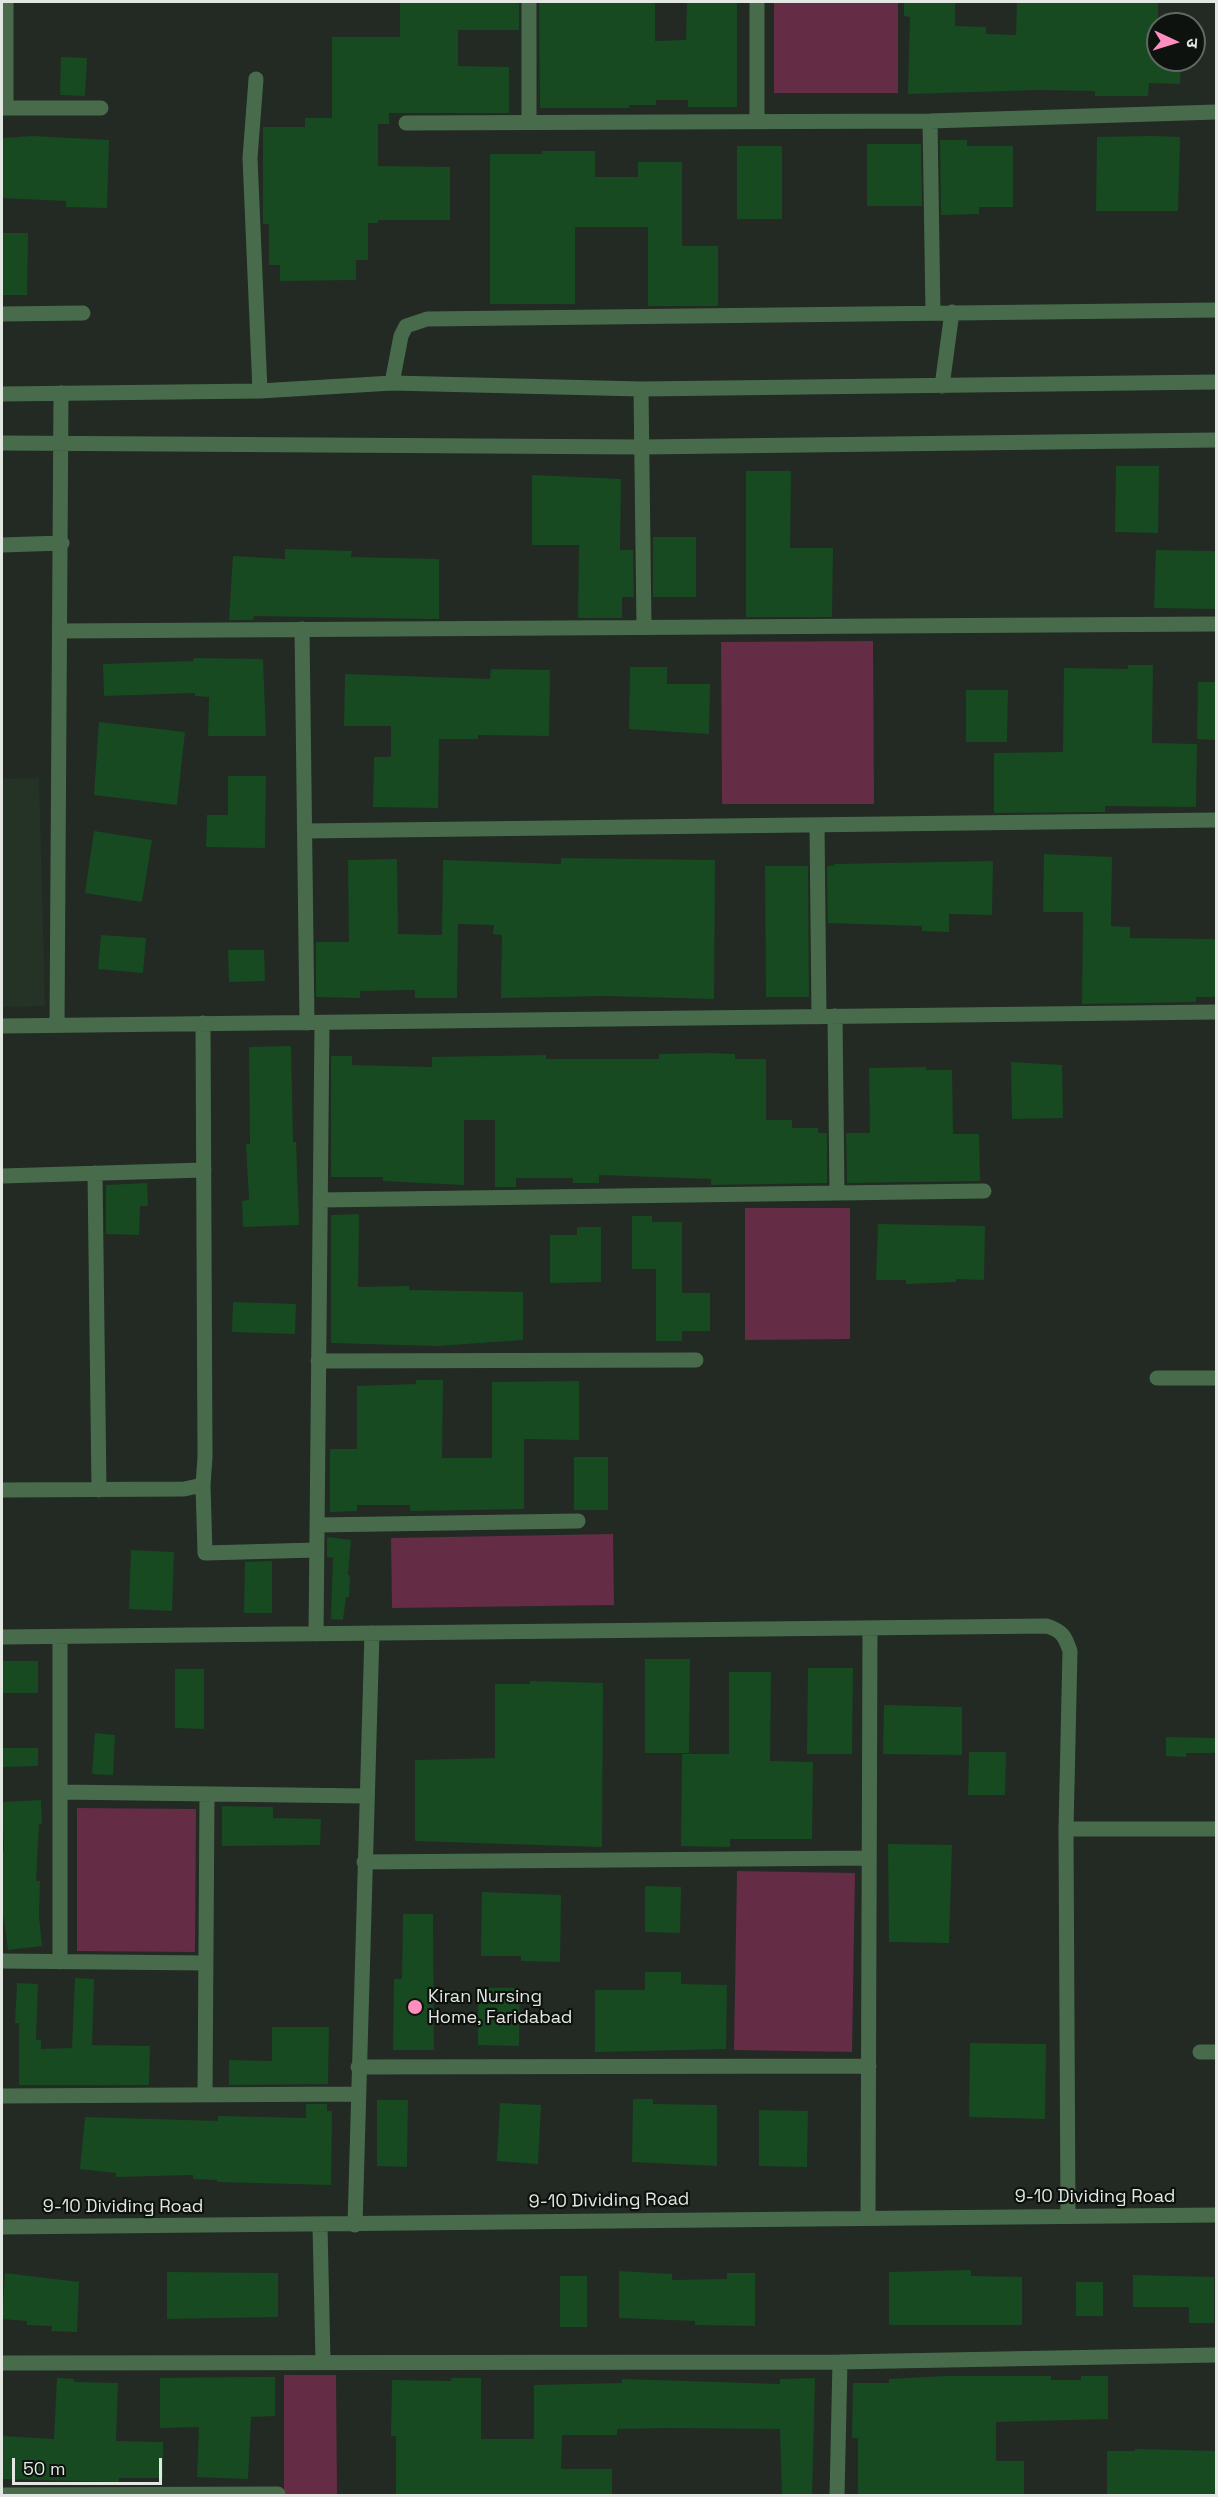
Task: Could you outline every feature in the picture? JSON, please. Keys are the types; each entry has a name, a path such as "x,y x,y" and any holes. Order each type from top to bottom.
{"street":[{"path":"6,2 4,108 101,108"},
{"path":"529,2 529,121"},
{"path":"757,2 757,121"},
{"path":"256,79 250,158 260,390"},
{"path":"406,123 930,121 1216,112"},
{"path":"930,121 933,313"},
{"path":"392,383 401,336 406,326 427,319 1216,310"},
{"path":"942,386 952,312"},
{"path":"2,314 83,313"},
{"path":"2,394 260,390 392,383 641,389 1216,382"},
{"path":"641,389 644,627"},
{"path":"57,1025 63,442 61,393"},
{"path":"2,442 641,447 1216,440"},
{"path":"2,544 62,543"},
{"path":"61,631 1216,624"},
{"path":"302,629 305,831 320,1200 316,1634"},
{"path":"305,831 1216,820"},
{"path":"817,825 819,1017"},
{"path":"2,1026 1216,1012"},
{"path":"835,1016 837,1193"},
{"path":"203,1023 205,1553 316,1550"},
{"path":"2,1176 204,1170"},
{"path":"96,1173 99,1490"},
{"path":"320,1200 984,1191"},
{"path":"318,1361 696,1360"},
{"path":"1157,1378 1216,1378"},
{"path":"2,1490 184,1489 203,1485"},
{"path":"317,1525 578,1521"},
{"path":"2,1637 1047,1626 1059,1630 1066,1638 1070,1651 1066,1829 1068,2216"},
{"path":"868,2218 870,1628"},
{"path":"354,2225 372,1633"},
{"path":"60,1637 60,1962"},
{"path":"60,1792 366,1796"},
{"path":"205,2095 207,1794"},
{"path":"1066,1829 1216,1829"},
{"path":"364,1862 869,1858"},
{"path":"2,1961 206,1963"},
{"path":"1200,2052 1216,2052"},
{"path":"358,2067 868,2066"},
{"path":"2,2096 357,2094"},
{"name":"9-10 Dividing Road","path":"2,2227 320,2226 1216,2215"},
{"path":"320,2226 323,2361"},
{"path":"2,2363 840,2362 1216,2355"},
{"path":"837,2496 840,2362"},
{"path":"2,2495 278,2494"}],"shaded area":[{"path":"774,2 898,2 898,93 774,93"},
{"path":"873,641 874,804 722,804 721,642"},
{"path":"39,778 45,1006 2,1007 2,779"},
{"path":"745,1208 850,1208 850,1339 745,1340"},
{"path":"613,1534 614,1605 392,1608 391,1538"},
{"path":"77,1808 196,1809 195,1952 77,1951"},
{"path":"737,1871 855,1873 852,2052 734,2050"},
{"path":"284,2375 336,2375 337,2495 284,2495"}],"building":[{"path":"400,2 519,2 519,30 458,30 458,66 509,67 509,113 389,113 389,124 378,124 378,166 450,167 450,220 378,220 378,223 368,223 368,260 356,260 356,280 280,281 280,265 269,265 269,224 263,224 263,127 305,127 305,118 332,118 332,37 400,37"},
{"path":"539,2 655,2 655,41 686,40 687,2 737,2 737,107 688,107 688,100 656,100 656,105 629,105 629,108 540,108"},
{"path":"904,2 955,2 955,26 986,27 986,34 1016,35 1017,2 1158,2 1158,12 1146,12 1146,72 1180,72 1180,84 1149,83 1148,96 1095,96 1095,91 1039,90 908,94 910,17 904,16"},
{"path":"61,57 87,58 85,96 60,95"},
{"path":"32,136 109,140 107,208 66,207 66,201 2,198 2,138"},
{"path":"1097,137 1180,137 1178,211 1096,211"},
{"path":"940,140 967,140 967,146 1013,146 1013,207 979,207 979,214 941,215"},
{"path":"867,144 921,144 922,206 867,206"},
{"path":"737,146 782,146 782,219 737,219"},
{"path":"542,151 595,151 595,177 638,177 638,162 682,162 682,246 718,246 718,306 648,306 648,227 575,227 575,304 490,304 490,154 542,154"},
{"path":"2,233 28,233 27,295 2,295"},
{"path":"1116,466 1159,466 1158,533 1115,532"},
{"path":"746,471 791,471 790,548 833,548 832,617 746,617"},
{"path":"532,475 621,479 620,550 633,550 634,597 622,597 622,618 578,618 579,545 532,545"},
{"path":"653,537 696,537 696,597 653,597"},
{"path":"285,549 352,551 351,557 439,559 439,619 254,616 253,620 229,620 233,556 285,559"},
{"path":"1156,550 1216,551 1216,609 1154,608"},
{"path":"194,658 263,659 266,736 208,736 209,697 195,696 195,693 104,696 103,664 193,661"},
{"path":"1128,665 1153,665 1152,743 1197,744 1196,807 1105,806 1105,812 994,813 994,753 1063,752 1064,668 1128,669"},
{"path":"630,667 667,667 667,684 710,684 709,734 629,729"},
{"path":"491,669 550,670 549,736 478,735 478,739 439,739 438,808 373,807 374,757 391,757 391,726 344,726 345,674 490,679"},
{"path":"1198,682 1216,682 1216,740 1197,739"},
{"path":"966,690 1008,690 1007,742 966,742"},
{"path":"99,722 185,732 177,805 94,795"},
{"path":"228,776 266,776 265,848 206,847 207,815 228,815"},
{"path":"94,831 152,840 142,902 85,893"},
{"path":"1044,854 1112,857 1111,926 1130,927 1130,938 1216,939 1216,997 1196,997 1196,1002 1082,1004 1083,912 1043,912"},
{"path":"561,858 715,860 714,999 606,996 501,998 502,935 493,934 494,925 458,924 457,998 415,998 415,990 360,991 360,998 316,997 316,942 349,942 348,860 397,859 398,934 442,935 443,860 561,864"},
{"path":"993,861 992,915 949,914 949,932 922,931 922,926 828,923 827,866"},
{"path":"765,866 808,866 809,997 766,997"},
{"path":"101,935 146,938 143,973 98,969"},
{"path":"228,950 264,950 265,981 229,982"},
{"path":"291,1046 293,1142 296,1142 299,1225 243,1227 242,1201 249,1200 246,1144 250,1144 249,1047"},
{"path":"659,1054 735,1054 735,1059 766,1059 766,1120 792,1120 792,1128 818,1128 818,1133 827,1133 827,1183 711,1185 711,1179 599,1175 599,1183 573,1183 573,1178 516,1178 516,1187 495,1187 495,1120 464,1120 464,1185 383,1181 383,1177 331,1177 331,1056 352,1056 352,1065 432,1067 432,1057 546,1055 546,1059 659,1059"},
{"path":"1011,1062 1062,1065 1063,1118 1012,1119"},
{"path":"926,1067 926,1070 952,1070 953,1134 979,1134 980,1181 847,1183 846,1133 870,1133 869,1068"},
{"path":"147,1183 148,1206 140,1206 139,1235 106,1234 106,1185"},
{"path":"359,1214 358,1287 409,1286 409,1290 523,1292 523,1340 437,1346 331,1343 331,1215"},
{"path":"632,1216 652,1216 652,1222 682,1222 682,1293 710,1293 710,1331 682,1331 682,1341 656,1341 656,1269 632,1269"},
{"path":"878,1224 985,1226 984,1280 956,1279 956,1282 906,1284 906,1280 876,1280"},
{"path":"577,1227 601,1227 601,1282 550,1283 550,1235 577,1235"},
{"path":"233,1302 296,1304 295,1334 232,1332"},
{"path":"416,1380 443,1380 442,1458 492,1458 492,1382 579,1381 579,1440 524,1439 524,1509 410,1511 410,1505 357,1505 357,1511 330,1512 330,1449 357,1449 357,1386 416,1384"},
{"path":"574,1457 608,1457 608,1510 574,1510"},
{"path":"327,1537 351,1540 349,1597 346,1597 343,1620 331,1619 333,1558 327,1557"},
{"path":"131,1550 174,1552 172,1611 129,1609"},
{"path":"272,1561 272,1613 244,1613 245,1562"},
{"path":"645,1659 690,1659 689,1753 645,1753"},
{"path":"2,1661 38,1661 38,1693 2,1693"},
{"path":"808,1668 853,1668 852,1754 807,1754"},
{"path":"175,1669 204,1669 204,1729 175,1728"},
{"path":"729,1672 771,1672 770,1761 813,1762 812,1839 730,1839 730,1847 681,1846 682,1754 729,1754"},
{"path":"530,1681 603,1683 602,1847 415,1841 415,1760 495,1758 495,1684 530,1684"},
{"path":"884,1705 962,1707 962,1755 883,1754"},
{"path":"95,1733 115,1735 113,1775 92,1774"},
{"path":"1166,1737 1216,1738 1216,1753 1186,1753 1186,1757 1166,1756"},
{"path":"2,1748 38,1748 38,1766 2,1767"},
{"path":"969,1752 1006,1752 1005,1795 968,1795"},
{"path":"41,1800 42,1824 39,1824 36,1881 40,1881 39,1916 42,1946 8,1950 2,1906 2,1851 4,1851 2,1802"},
{"path":"222,1806 273,1807 273,1818 321,1819 320,1845 222,1846"},
{"path":"888,1844 952,1845 949,1943 889,1942"},
{"path":"645,1886 681,1887 680,1933 645,1932"},
{"path":"482,1892 561,1895 560,1962 521,1961 521,1956 481,1956"},
{"path":"403,1914 433,1914 434,2050 393,2050 394,1979 402,1979"},
{"path":"645,1972 681,1972 681,1984 727,1985 726,2049 595,2052 595,1990 645,1990"},
{"path":"75,1978 94,1979 92,2045 150,2046 149,2085 19,2085 19,2023 15,2023 17,1983 38,1984 36,2040 41,2040 41,2049 72,2048"},
{"path":"478,1988 520,1988 519,2046 478,2045"},
{"path":"272,2027 329,2027 328,2084 229,2085 229,2060 272,2061"},
{"path":"970,2043 1046,2044 1045,2119 969,2117"},
{"path":"633,2099 653,2099 653,2104 717,2105 717,2166 632,2162"},
{"path":"377,2100 408,2100 407,2167 377,2166"},
{"path":"500,2103 541,2105 538,2164 497,2161"},
{"path":"306,2104 327,2104 327,2111 332,2111 331,2185 217,2182 217,2180 193,2179 193,2175 116,2177 116,2173 80,2169 85,2117 218,2121 218,2116 306,2118"},
{"path":"759,2110 808,2111 807,2167 759,2166"},
{"path":"971,2270 971,2276 1022,2277 1022,2325 889,2325 889,2272"},
{"path":"619,2271 672,2274 672,2280 727,2279 727,2273 755,2273 755,2326 695,2325 695,2321 619,2318"},
{"path":"167,2272 278,2273 278,2317 167,2319"},
{"path":"5,2273 79,2282 77,2332 51,2331 52,2326 27,2325 27,2321 2,2319"},
{"path":"1133,2275 1214,2277 1214,2323 1189,2323 1189,2307 1133,2307"},
{"path":"560,2276 587,2276 587,2327 560,2327"},
{"path":"1076,2282 1103,2282 1103,2316 1076,2316"},
{"path":"945,2376 1051,2376 1051,2380 1081,2380 1081,2376 1108,2376 1108,2419 996,2422 996,2461 1024,2461 1024,2496 858,2496 858,2438 852,2438 853,2383 889,2383 889,2379"},
{"path":"275,2377 275,2416 251,2417 248,2479 197,2477 199,2427 160,2428 160,2378"},
{"path":"57,2378 74,2379 74,2382 118,2383 116,2441 163,2442 163,2478 119,2478 119,2482 2,2479 2,2436 54,2439"},
{"path":"451,2378 481,2378 481,2439 534,2439 534,2385 622,2383 622,2379 780,2384 780,2379 815,2378 812,2496 782,2496 780,2429 668,2428 617,2429 617,2435 562,2435 561,2469 612,2469 612,2496 396,2496 396,2436 391,2436 392,2380 451,2381"},
{"path":"1135,2449 1216,2451 1216,2496 1107,2496 1107,2451 1135,2451"}],"place":[{"name":"Kiran Nursing Home, Faridabad","path":"415,2007"}]}
